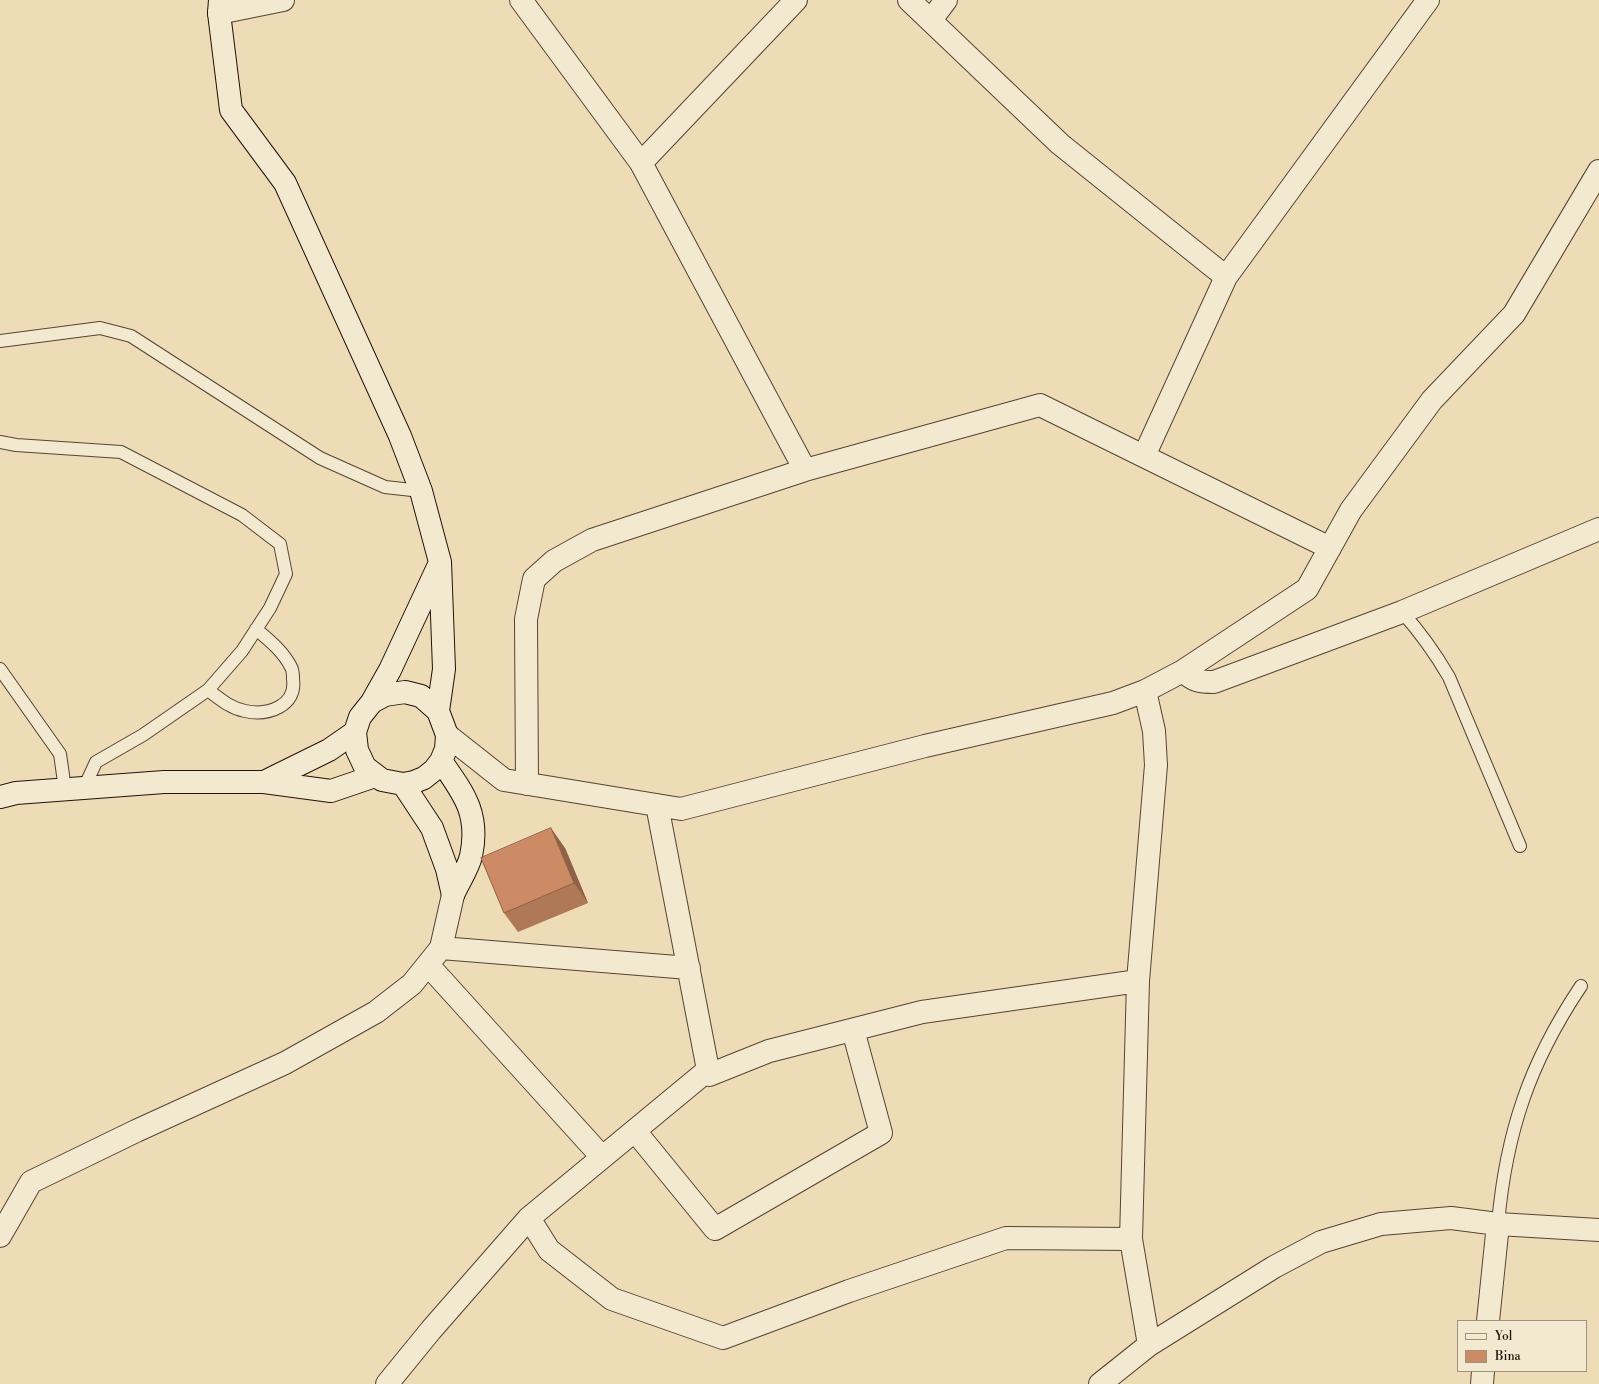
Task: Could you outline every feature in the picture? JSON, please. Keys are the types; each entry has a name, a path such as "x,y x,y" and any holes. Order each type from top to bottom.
{"street":[{"path":"283,0 220,7 231,110 285,183 400,436 421,491 440,562 444,668 438,711 447,736 446,749 441,761 434,770 424,778 403,784 382,780 365,767 357,750 356,732 360,717 372,702 390,670 440,562"},
{"path":"521,0 641,164 805,470"},
{"path":"641,164 796,0"},
{"path":"909,0 1060,144 1226,277"},
{"path":"931,20 946,0"},
{"path":"1144,456 1226,277 1428,0"},
{"path":"447,736 504,780 681,809 926,746 1113,703 1145,691 1183,670 1307,589 1351,510 1432,400 1514,314 1599,171"},
{"path":"527,784 526,619 534,579 554,561 592,540 805,470 1040,405 1330,548"},
{"path":"1183,670 1191,678 1201,682 1214,682 1402,612 1599,529"},
{"path":"1145,691 1154,731 1156,765 1138,981 1131,1239 1149,1346"},
{"path":"372,702 385,695 405,692 421,696 438,711"},
{"path":"264,782 329,750 356,732"},
{"path":"0,1236 31,1182 136,1131 285,1063 376,1012 412,984 441,948 452,895 471,857 474,820 464,794 441,761"},
{"path":"0,798 16,793 164,782 264,782 331,791 375,776"},
{"path":"403,784 432,828 447,868 452,895"},
{"path":"657,805 709,1075 769,1051 922,1012 1138,981"},
{"path":"441,948 689,968"},
{"path":"428,966 602,1158"},
{"path":"635,1130 716,1229 880,1133 853,1030"},
{"path":"387,1384 431,1330 529,1218 708,1070"},
{"path":"529,1218 549,1250 612,1300 723,1338 848,1292 1006,1238 1131,1239"},
{"path":"1100,1384 1149,1346 1274,1267 1321,1242 1380,1224 1451,1218 1498,1224 1599,1230"},
{"path":"1488,1320 1498,1224"},
{"path":"1482,1384 1483,1372"}],"lane":[{"path":"0,341 100,328 131,336 320,458 385,487 421,491"},
{"path":"0,442 16,445 121,452 242,515 280,544 286,574 270,608 242,651 208,690 143,735 96,762 74,788 60,754 0,669"},
{"path":"1402,612 1420,632 1436,654 1448,678 1520,846"},
{"path":"208,690 228,705 246,711 266,712 287,703 295,688 292,668 275,645 256,629"},
{"path":"1498,1224 1501,1189 1515,1121 1528,1085 1560,1017 1581,986"}],"building":[{"path":"551,828 574,883 504,913 481,858"}]}
